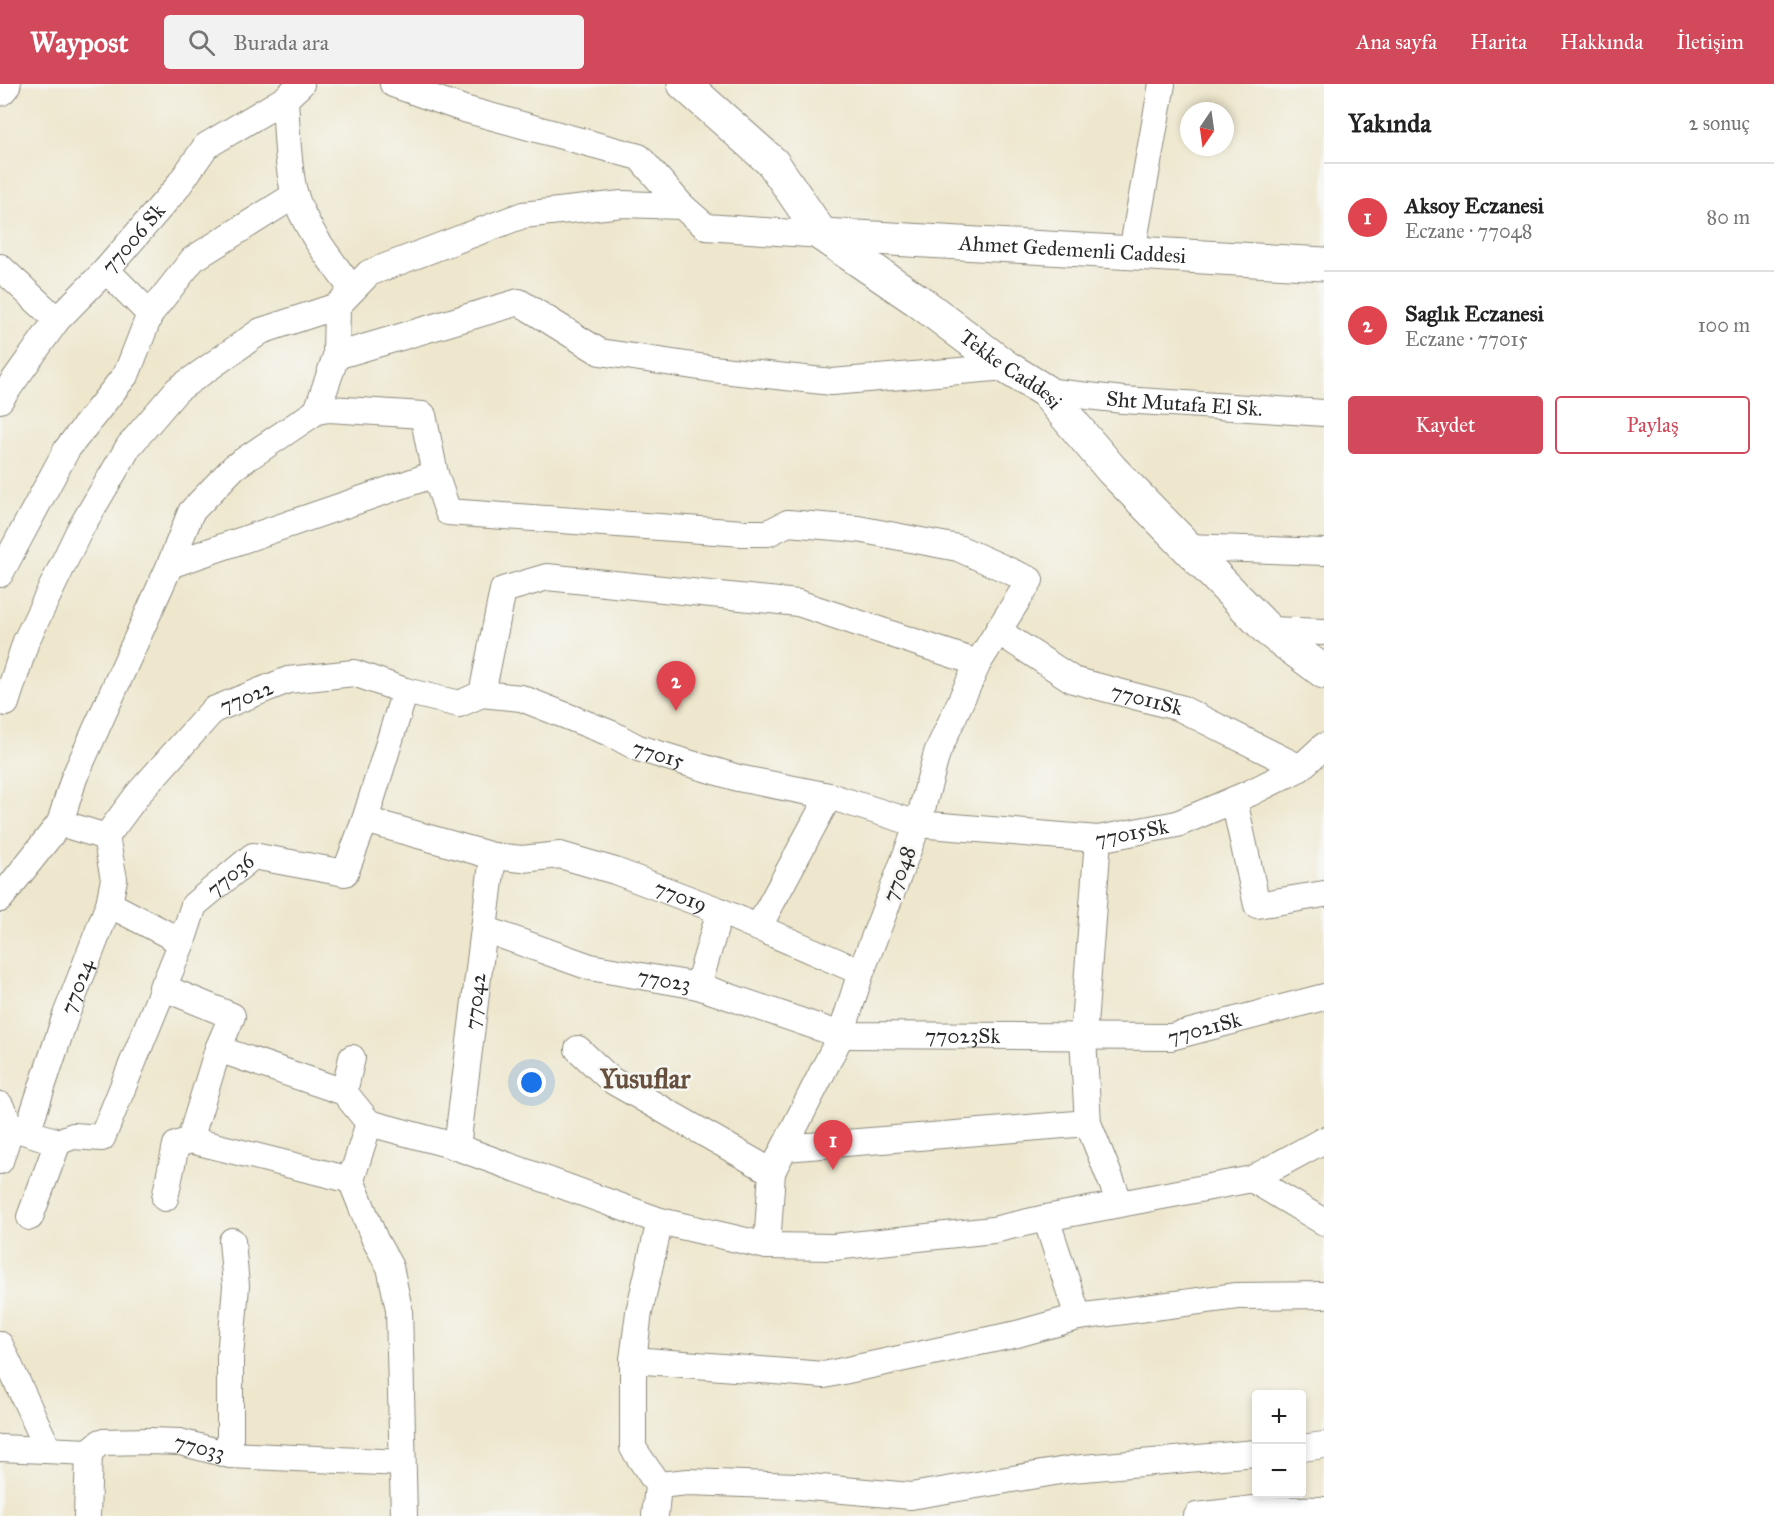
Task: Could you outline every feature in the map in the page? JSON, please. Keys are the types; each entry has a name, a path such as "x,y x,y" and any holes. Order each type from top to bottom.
{"street":[{"path":"0,89 4,84"},
{"path":"393,84 464,109 639,157 682,206 706,227 822,235"},
{"name":"Tekke Caddesi","path":"684,84 773,163 822,235 921,302 1006,367 1045,391 1112,470 1268,630 1324,672"},
{"path":"1132,252 1162,84"},
{"path":"293,92 288,160 295,195 345,297 336,356 317,411"},
{"name":"77006 Sk","path":"0,400 57,320 106,270 176,189 206,146 293,92"},
{"path":"0,574 67,449 127,373 150,314 193,259 295,195"},
{"path":"6,703 26,641 79,531 129,446 148,421 177,390 261,331 345,297 369,273 523,215 622,204 682,206"},
{"name":"Ahmet Gedemenli Caddesi","path":"822,235 1324,264"},
{"path":"0,267 57,320"},
{"path":"106,270 150,314"},
{"path":"336,356 519,302 600,352 744,373 832,382 1006,367"},
{"name":"Sht Mutafa El Sk.","path":"1045,391 1123,400 1324,413"},
{"path":"0,898 60,823 74,778 170,565 191,512 234,467 317,411 329,409 423,415 435,474 170,565"},
{"name":"77048","path":"435,474 448,512 743,533 768,533 788,523 858,529 958,548 1030,580 978,663 937,753 918,824 861,972 841,1035 772,1172"},
{"path":"1186,547 1324,552"},
{"path":"482,694 503,590 547,577 798,603 978,663"},
{"path":"1268,630 1324,632"},
{"name":"77011Sk","path":"998,631 1073,680 1180,708 1300,768"},
{"name":"77022","path":"106,837 138,794 213,710 288,680 350,674 405,691"},
{"path":"365,820 405,691"},
{"name":"77015","path":"405,691 459,704 482,694 521,698 612,734 638,748 738,777 829,796 918,824"},
{"name":"77015Sk","path":"918,824 1098,839 1177,824 1300,768 1324,746"},
{"path":"758,928 829,796"},
{"path":"1234,800 1257,905 1324,894"},
{"name":"77019","path":"365,820 493,856 522,859 560,855 615,871 720,911 861,972"},
{"name":"77036","path":"58,1142 73,1136 102,1137 182,942 194,905 253,856 345,873 365,820"},
{"path":"60,823 106,837"},
{"name":"77024","path":"0,1161 13,1121 66,1015 109,904 114,879 106,837"},
{"path":"1098,839 1083,1038 1088,1123 1120,1203"},
{"name":"77042","path":"457,1147 493,856"},
{"path":"109,904 182,942"},
{"path":"698,986 720,911"},
{"name":"77023","path":"484,929 591,967 698,986 841,1035"},
{"path":"164,982 232,1016 183,1142 165,1198"},
{"name":"77021Sk","path":"1083,1038 1171,1038 1324,997"},
{"name":"77023Sk","path":"841,1035 1083,1038"},
{"path":"218,1049 344,1092 369,1123 457,1147 660,1221 767,1246 834,1247 993,1230 1120,1203 1252,1179 1324,1140"},
{"path":"578,1049 610,1080 772,1172 767,1246"},
{"path":"344,1092 352,1058"},
{"path":"13,1121 58,1142 30,1217"},
{"path":"369,1123 351,1180 375,1240 390,1267 399,1309 404,1516"},
{"path":"785,1148 1088,1123"},
{"path":"183,1142 351,1180"},
{"path":"1252,1179 1324,1222"},
{"path":"1046,1218 1078,1317"},
{"path":"655,1516 658,1485 633,1448 633,1360 639,1312 660,1221"},
{"path":"230,1455 230,1357 236,1286 232,1241"},
{"path":"633,1360 824,1376 1017,1334 1078,1317 1238,1296 1324,1295"},
{"path":"0,1345 48,1449"},
{"name":"77033","path":"0,1448 89,1452 101,1442 180,1442 230,1455 402,1463"},
{"path":"1306,1447 1324,1445"},
{"path":"87,1516 89,1452"},
{"path":"658,1485 688,1482 798,1486 911,1496 1072,1469 1252,1453"},
{"path":"1197,1516 1254,1509 1324,1510"}],"place":[{"name":"Saglık Eczanesi","path":"676,711"},
{"name":"Aksoy Eczanesi","path":"833,1170"}],"district":[{"name":"Yusuflar","path":"645,1078"}]}
